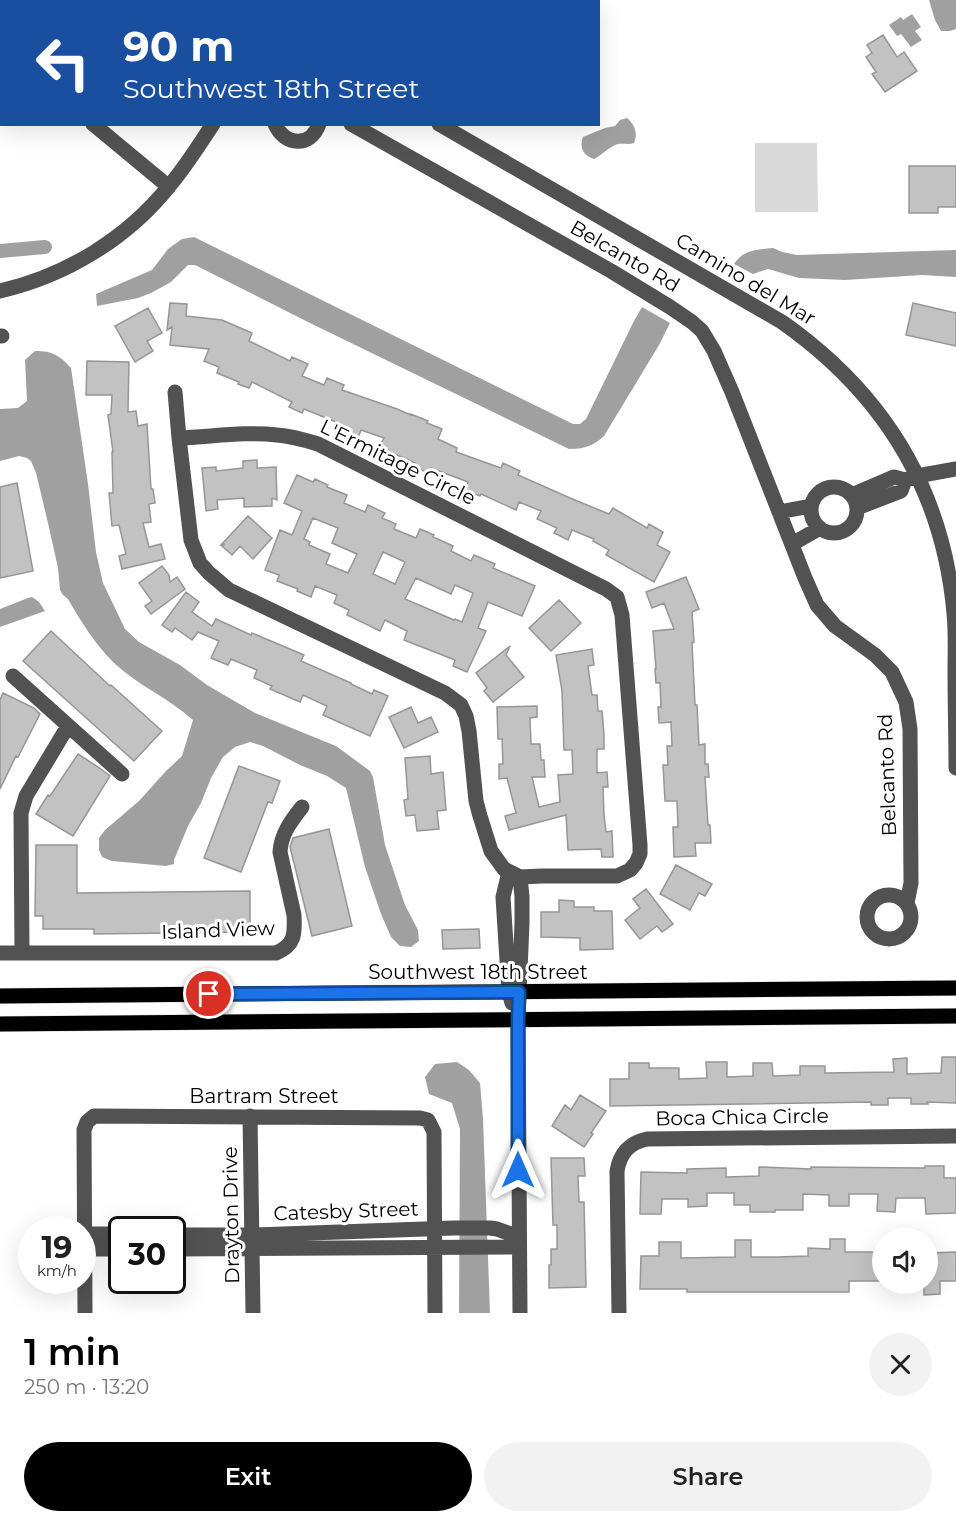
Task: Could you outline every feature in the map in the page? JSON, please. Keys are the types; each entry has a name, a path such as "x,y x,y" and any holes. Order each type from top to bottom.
{"main road":[{"name":"Southwest 18th Street","path":"0,996 956,988"},
{"path":"0,1024 956,1016"}],"street":[{"path":"95,126 169,187"},
{"path":"0,291 30,283 62,270 92,254 121,234 169,187 212,126"},
{"path":"276,126 279,132 291,141 307,140 314,135 318,126"},
{"name":"Belcanto Rd","path":"355,126 611,271 670,307 702,331 714,351 817,605 835,626 875,655 892,672 906,702 910,729 911,883 907,903"},
{"name":"Camino del Mar","path":"442,126 772,315 803,336 832,361 883,417 897,438 911,478 933,514 950,576 955,626 956,768"},
{"path":"175,392 191,540 200,563 229,590 445,693 461,705 466,716 476,801 480,816 491,851 504,869 515,875 522,897 514,992 518,1020 520,1313"},
{"name":"L'Ermitage Circle","path":"179,438 276,434 318,444 606,589 617,597 622,615 640,854 630,870 617,876 515,875"},
{"path":"855,502 901,491 911,478 956,469"},
{"path":"831,486 846,490 855,502 856,516 853,523 841,532 827,532 814,522 811,515 811,506 817,493 831,486"},
{"path":"779,513 811,506"},
{"path":"792,544 820,528"},
{"path":"13,676 122,774"},
{"path":"22,953 22,805 68,726"},
{"name":"Island View","path":"0,953 276,953 284,950 291,943 294,934 294,915 280,852 281,844 288,826 302,807"},
{"name":"Bartram Street","path":"85,1216 84,1130 87,1122 94,1116 420,1118 428,1120 434,1132 434,1229"},
{"name":"Drayton Drive","path":"250,1116 253,1313"},
{"name":"Boca Chica Circle","path":"619,1313 617,1171 622,1154 637,1141 647,1139 956,1136"},
{"name":"Catesby Street","path":"186,1247 453,1228 497,1229 519,1242"},
{"path":"434,1229 435,1313"},
{"name":"Catesby Street","path":"186,1236 252,1242 435,1247 491,1247 519,1242"},
{"path":"86,1294 86,1313"}],"shaded area":[{"path":"929,0 956,0 956,29 941,31"},
{"path":"912,14 921,27 915,31 922,40 911,47 901,34 897,36 889,25 901,17 903,20"},
{"path":"627,118 635,129 634,143 615,145 594,159 585,154 582,148 583,137 615,126 620,120"},
{"path":"755,143 817,143 818,212 755,212"},
{"path":"194,237 573,424 580,424 586,419 642,307 670,323 604,436 588,446 569,449 195,265 188,265 171,282 151,293 138,298 97,306 96,294 152,270 168,249 182,239"},
{"path":"773,248 797,255 956,250 956,277 922,275 845,280 799,278 768,269 753,274 734,264 742,255"},
{"path":"35,351 55,355 71,368 96,552 103,583 125,629 139,642 255,713 336,746 370,771 385,845 405,905 418,930 419,941 411,947 400,946 391,937 381,914 365,867 346,788 327,776 250,742 235,747 223,757 188,826 174,864 166,866 112,861 102,857 99,850 99,838 182,756 193,720 123,671 95,641 60,590 58,568 48,523 31,461 19,456 0,461 0,409 18,408 27,401 25,360"},
{"path":"32,597 45,611 0,627 0,609"},
{"path":"457,1062 469,1070 480,1083 490,1313 459,1313 460,1129 452,1103 429,1094 425,1077 435,1064"}],"building":[{"path":"883,35 897,57 904,52 917,71 885,92 872,74 876,72 866,57 872,53 867,45"},
{"path":"909,166 956,166 956,207 938,207 938,213 909,213"},
{"path":"170,303 187,304 186,316 222,320 252,333 249,341 290,361 292,357 308,364 302,376 324,385 327,378 344,385 342,390 428,421 427,423 442,429 438,439 457,448 456,452 501,468 503,463 520,471 518,475 570,498 609,514 613,508 647,528 649,524 663,532 657,545 670,552 654,582 606,555 609,550 593,541 594,539 572,530 568,540 554,533 557,528 537,519 541,511 519,502 516,510 481,494 480,496 465,490 468,482 431,468 429,473 414,467 415,463 379,447 384,438 361,430 358,438 344,433 346,426 304,409 302,413 289,407 292,402 252,382 249,388 217,373 219,367 204,361 209,349 170,345 172,327 167,330"},
{"path":"913,303 956,313 956,346 906,335"},
{"path":"148,308 162,333 147,341 153,351 135,362 115,326"},
{"path":"87,361 129,362 128,412 136,411 138,426 147,424 151,489 153,489 155,503 149,504 151,522 143,523 149,547 161,544 165,559 122,569 119,556 126,554 119,525 112,526 109,493 113,493 113,452 108,415 111,414 112,395 86,395"},
{"path":"257,460 257,468 276,467 277,500 272,498 272,506 244,507 244,498 217,500 218,509 206,511 202,468 216,467 216,471 243,468 243,461"},
{"path":"297,475 313,482 315,479 347,495 344,503 365,512 368,505 385,513 382,518 396,524 394,529 416,538 420,529 453,546 451,551 471,561 474,555 495,564 493,568 535,586 522,616 488,602 478,628 486,631 467,672 453,666 455,660 404,640 407,631 385,620 380,631 347,615 349,610 334,603 337,595 315,586 311,597 277,581 279,575 265,570 280,530 292,535 302,511 284,503","holes":["313,518 338,528 332,543 357,554 348,573 326,564 330,554 309,545 310,542 304,539","383,552 405,562 395,584 373,574","416,578 451,594 455,585 473,593 462,622 405,599"]},
{"path":"17,483 33,571 0,578 0,487"},
{"path":"248,516 272,538 253,559 240,546 232,555 222,546 225,544 221,545"},
{"path":"162,566 169,575 170,582 177,577 185,589 151,614 145,606 152,601 139,583"},
{"path":"686,577 699,609 692,612 695,705 697,705 699,745 705,744 705,764 708,764 709,777 705,777 711,843 695,843 696,856 674,857 673,827 678,827 677,801 665,801 663,765 668,765 667,746 672,746 671,722 659,723 660,683 656,683 653,631 674,629 664,603 652,608 646,592"},
{"path":"186,592 199,602 192,612 212,626 216,619 251,635 252,633 304,655 301,661 372,694 374,690 388,696 370,736 323,715 327,706 303,695 300,702 270,689 272,686 254,678 257,670 231,659 228,665 211,658 219,641 198,632 192,640 175,628 172,632 162,625"},
{"path":"559,600 581,623 551,651 529,628"},
{"path":"51,631 162,731 134,761 23,661"},
{"path":"510,646 506,655 524,677 493,702 484,691 487,688 476,673"},
{"path":"592,649 594,665 588,666 592,695 597,695 598,711 602,711 604,734 604,749 597,749 597,773 607,772 608,787 603,787 604,815 606,832 612,831 613,857 602,857 601,849 568,850 566,815 509,830 505,816 516,813 507,778 499,779 499,764 503,764 502,739 498,739 497,707 537,706 537,717 530,718 531,744 540,744 541,760 544,760 545,777 532,777 539,807 560,802 558,775 573,774 572,750 564,750 562,691 556,655"},
{"path":"3,693 34,708 40,714 0,789 0,700"},
{"path":"411,707 418,723 431,717 438,732 404,748 389,717"},
{"path":"78,754 110,776 73,836 36,814"},
{"path":"430,756 431,774 443,772 446,810 437,811 439,829 417,831 415,815 406,816 404,800 408,799 405,758"},
{"path":"239,766 280,781 272,803 268,802 241,872 204,858"},
{"path":"329,829 352,926 312,936 290,847 293,838"},
{"path":"36,845 77,845 77,893 250,891 250,932 94,934 94,929 43,929 43,916 35,916"},
{"path":"676,865 712,884 705,896 699,893 690,910 660,894"},
{"path":"646,889 673,924 662,932 657,926 640,939 625,920 640,908 633,899"},
{"path":"559,900 574,901 574,907 594,907 594,911 612,911 613,949 580,950 580,938 541,937 541,912 559,912"},
{"path":"479,929 480,948 443,949 442,930"},
{"path":"942,1057 956,1057 956,1103 911,1104 911,1098 888,1098 888,1105 871,1105 871,1102 610,1106 610,1079 629,1079 629,1063 649,1063 649,1068 679,1068 679,1079 707,1078 706,1062 727,1062 727,1077 753,1076 753,1063 772,1063 773,1076 800,1075 800,1066 825,1066 825,1073 894,1072 893,1059 907,1058 907,1074 941,1073"},
{"path":"580,1095 606,1111 584,1147 552,1126 565,1105 571,1110"},
{"path":"551,1158 584,1158 585,1176 578,1176 579,1202 584,1202 586,1287 549,1288 551,1249 557,1249 557,1225 553,1225"},
{"path":"925,1166 944,1166 944,1178 956,1178 956,1213 926,1214 925,1198 896,1198 895,1212 877,1211 878,1194 849,1194 849,1206 829,1206 829,1195 803,1194 803,1210 750,1212 750,1205 734,1205 734,1193 707,1193 707,1206 688,1207 688,1199 662,1199 661,1214 640,1214 641,1172 687,1173 687,1169 726,1168 726,1177 759,1176 759,1167 811,1169 811,1167 925,1168"},
{"path":"830,1239 845,1239 845,1252 872,1252 872,1281 849,1281 849,1292 687,1292 687,1289 640,1289 641,1256 659,1256 659,1242 681,1242 681,1258 735,1257 735,1240 751,1240 751,1257 808,1256 808,1248 830,1249"},
{"path":"956,1252 956,1281 940,1281 940,1294 924,1295 938,1294 938,1253"}],"waterway":[{"path":"0,251 45,247"}],"route":[{"path":"209,994 519,992 518,1170"}]}
